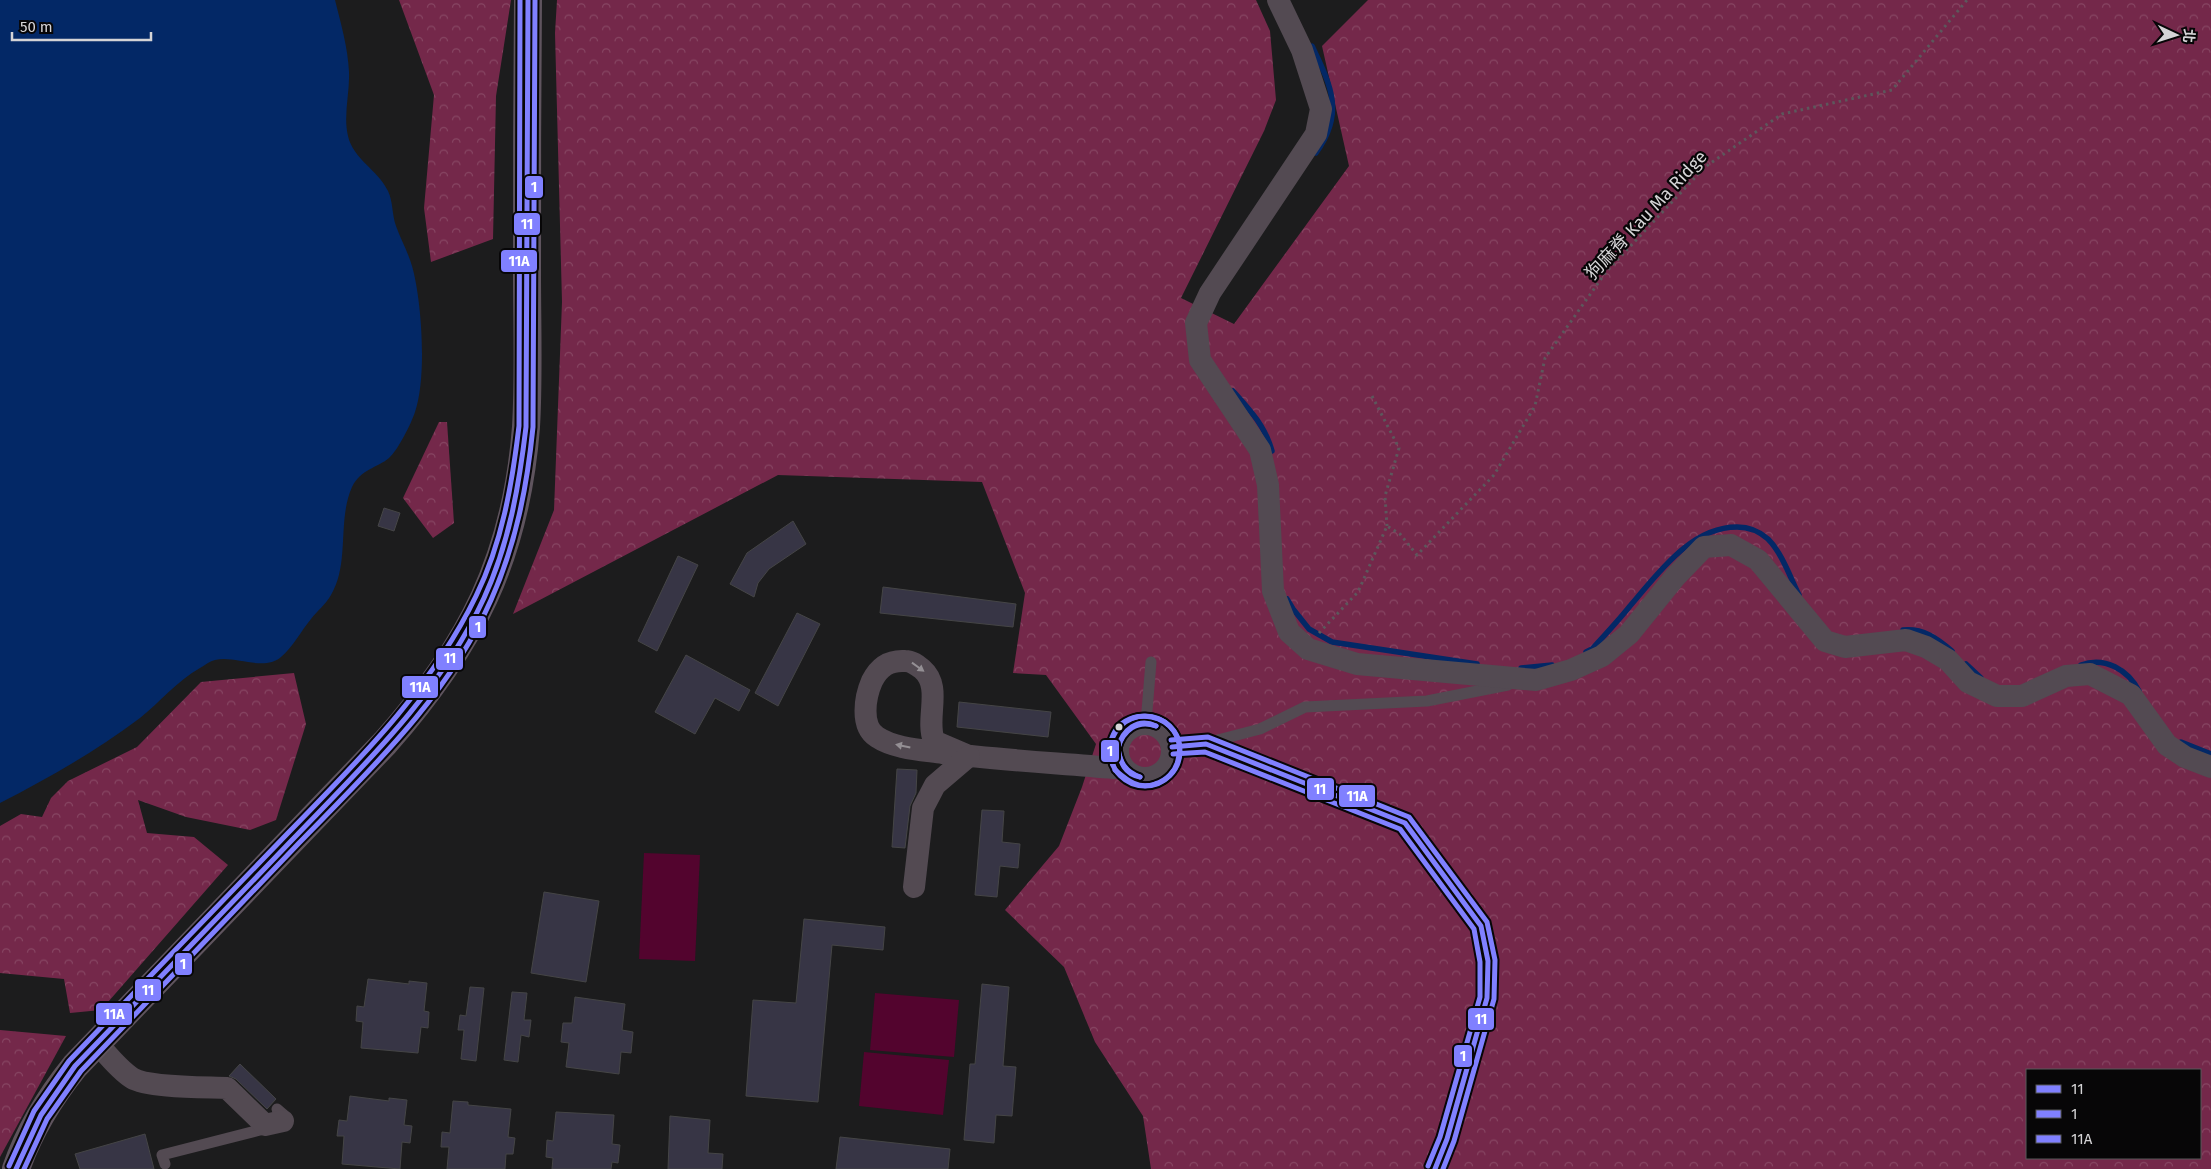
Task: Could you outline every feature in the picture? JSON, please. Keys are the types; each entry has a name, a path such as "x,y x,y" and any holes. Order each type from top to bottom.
{"main road":[{"path":"16,1169 24,1148 46,1105 75,1066 409,716 458,649 491,583 514,511 526,426 528,0"}],"street":[{"path":"1278,0 1302,50 1321,109 1316,134 1210,293 1196,323 1200,360 1260,450 1268,485 1273,591 1289,632 1308,649 1358,664 1536,680 1571,670 1602,656 1629,634 1675,576 1704,547 1731,545 1758,560 1825,641 1845,647 1906,640 1926,647 1948,660 1968,682 1997,696 2022,696 2066,676 2090,674 2131,695 2167,745 2185,757 2211,767"},
{"path":"969,756 934,741 930,731 933,689 930,678 924,670 915,663 906,661 894,662 883,666 876,674 869,688 865,704 867,722 876,737 910,748 969,756 1114,768 1120,764"},
{"path":"1146,723 1155,725 1163,730 1169,738 1172,747 1172,756 1164,770 1149,778 1133,776 1120,764 1117,748 1124,733 1130,727 1146,723"},
{"path":"1172,747 1206,744 1405,823 1481,926 1488,960 1488,998 1448,1139 1435,1169"},
{"path":"914,887 923,808 935,784 969,756"},
{"path":"96,1042 119,1068 135,1080 148,1083 228,1088 265,1125 280,1115"}],"lane":[{"path":"1146,723 1151,662"},
{"path":"1206,744 1260,729 1305,708 1427,701 1536,680"},
{"path":"165,1164 162,1154 260,1130 280,1115"}],"path":[{"name":"狗麻脊 Kau Ma Ridge","path":"1387,526 1400,534 1418,555 1494,475 1535,406 1546,358 1606,272 1705,167 1782,114 1892,90 1967,0"},
{"path":"1323,626 1358,592 1387,526 1385,496 1399,448 1372,396"}],"green space":[{"path":"399,0 511,0 496,96 493,239 431,262 424,208 434,95"},
{"path":"557,0 1256,0 1270,31 1276,100 1264,131 1181,298 1234,324 1349,166 1322,46 1368,0 2211,0 2211,1169 1151,1169 1143,1116 1095,1042 1064,967 1005,910 1059,846 1082,787 1096,744 1046,675 1013,673 1025,593 982,482 778,475 513,614 554,510 562,302 555,33"},
{"path":"439,422 447,422 454,523 433,538 403,498"},
{"path":"294,673 306,724 276,820 250,830 186,817 138,800 147,833 194,837 228,865 101,1010 70,1013 64,979 0,973 0,826 21,814 42,817 51,798 68,781 137,747 201,682"},
{"path":"0,1030 66,1036 0,1157"}],"shaded area":[{"path":"644,853 700,855 695,961 639,959"},
{"path":"875,993 959,1000 954,1057 870,1050"},
{"path":"864,1052 949,1060 943,1115 859,1106"}],"water":[{"path":"0,0 335,0 344,36 348,63 349,80 346,120 348,136 355,151 384,184 390,195 395,222 410,261 415,281 421,319 422,360 419,397 415,412 404,436 389,458 360,476 352,487 345,514 342,556 337,583 327,601 285,653 274,661 266,663 223,659 209,662 184,679 140,718 106,742 54,774 0,803"}],"building":[{"path":"384,508 400,513 394,531 378,526"},
{"path":"793,521 806,544 769,569 758,583 754,597 730,584 747,553"},
{"path":"678,556 698,565 657,651 638,641"},
{"path":"883,587 1016,604 1013,627 880,613"},
{"path":"797,613 820,624 778,706 755,693"},
{"path":"686,655 750,690 739,711 715,698 695,734 655,712"},
{"path":"959,702 1051,712 1048,737 957,727"},
{"path":"897,769 917,770 916,793 910,806 905,848 892,847"},
{"path":"982,810 1004,811 1002,842 1020,844 1018,868 1000,866 997,897 975,895"},
{"path":"544,892 599,901 586,982 531,973"},
{"path":"804,919 885,927 883,950 832,945 818,1102 746,1096 753,1000 796,1003"},
{"path":"368,979 409,984 409,981 427,983 424,1011 429,1012 428,1028 421,1027 418,1053 361,1048 363,1022 356,1021 357,1006 364,1007"},
{"path":"982,984 1009,987 1003,1066 1016,1067 1012,1116 996,1115 994,1143 964,1140 970,1064 975,1064"},
{"path":"470,987 484,988 476,1061 461,1059 464,1030 458,1030 460,1015 466,1016"},
{"path":"512,992 527,993 524,1020 531,1020 529,1037 521,1035 518,1062 504,1060"},
{"path":"575,997 625,1004 622,1030 633,1032 631,1053 621,1052 619,1074 566,1067 569,1043 561,1042 563,1023 572,1023"},
{"path":"240,1064 276,1099 267,1109 236,1079 229,1076"},
{"path":"350,1096 389,1101 389,1098 407,1100 404,1125 412,1126 410,1143 402,1142 400,1169 342,1164 344,1136 337,1136 339,1120 347,1121"},
{"path":"453,1101 468,1102 468,1105 511,1109 508,1137 515,1138 513,1154 506,1154 505,1169 447,1169 449,1147 441,1147 442,1132 450,1133"},
{"path":"556,1112 614,1115 612,1144 620,1145 618,1163 612,1162 611,1169 552,1169 553,1158 546,1157 547,1140 553,1141"},
{"path":"670,1116 710,1120 708,1153 723,1154 722,1169 668,1169"},
{"path":"145,1134 154,1169 80,1169 75,1154"},
{"path":"840,1137 950,1149 948,1169 836,1169"}],"waterway":[{"path":"1312,46 1325,74 1332,100 1330,125 1325,139 1316,153"},
{"path":"1233,391 1261,426 1272,451"},
{"path":"1586,652 1597,644 1663,567 1676,555 1704,535 1720,529 1746,528 1757,531 1768,539 1777,551 1799,595"},
{"path":"1287,599 1309,629 1332,642 1477,664"},
{"path":"1903,630 1923,632 1952,651"},
{"path":"2081,665 2099,662 2115,667 2129,677 2139,691"},
{"path":"1966,664 1981,678"},
{"path":"1521,668 1552,665"},
{"path":"2181,742 2211,754"}],"transit line":[{"name":"11A","path":"9,1166 34,1111 69,1061 341,778 392,722 438,662 458,630 485,576 505,513 519,426 520,0"},
{"name":"11","path":"16,1169 41,1115 75,1066 373,756 423,697 466,633 493,578 512,514 526,427 528,0"},
{"name":"1","path":"24,1169 47,1119 81,1071 380,759 431,699 453,668 474,635 491,600 514,536 524,493 533,427 535,0"},
{"name":"1","path":"1145,716 1158,719 1170,726 1177,738 1180,751 1177,764 1170,776 1158,783 1145,786 1132,783 1120,776 1113,764 1110,751 1113,738 1120,726 1132,719 1145,716"},
{"name":"11A","path":"1113,765 1110,746 1115,731 1125,721 1138,717 1152,717 1164,722 1174,731 1179,744 1178,760 1173,772 1163,781 1149,786 1138,785 1115,770"},
{"name":"11","path":"1118,748 1123,736 1137,724 1143,723 1156,726"},
{"name":"11","path":"1118,748 1123,736 1137,725 1149,724 1156,726"},
{"name":"11A","path":"1171,740 1208,737 1409,817 1487,922 1495,960 1494,999 1454,1141 1443,1169"},
{"name":"11","path":"1172,747 1206,744 1405,823 1481,926 1488,961 1487,998 1447,1139 1435,1169"},
{"name":"11","path":"1118,748 1124,766 1140,777"},
{"name":"11","path":"1118,748 1124,767 1135,776 1140,777"},
{"name":"1","path":"1173,754 1205,752 1400,829 1474,929 1480,962 1480,997 1440,1137 1428,1166"}]}
